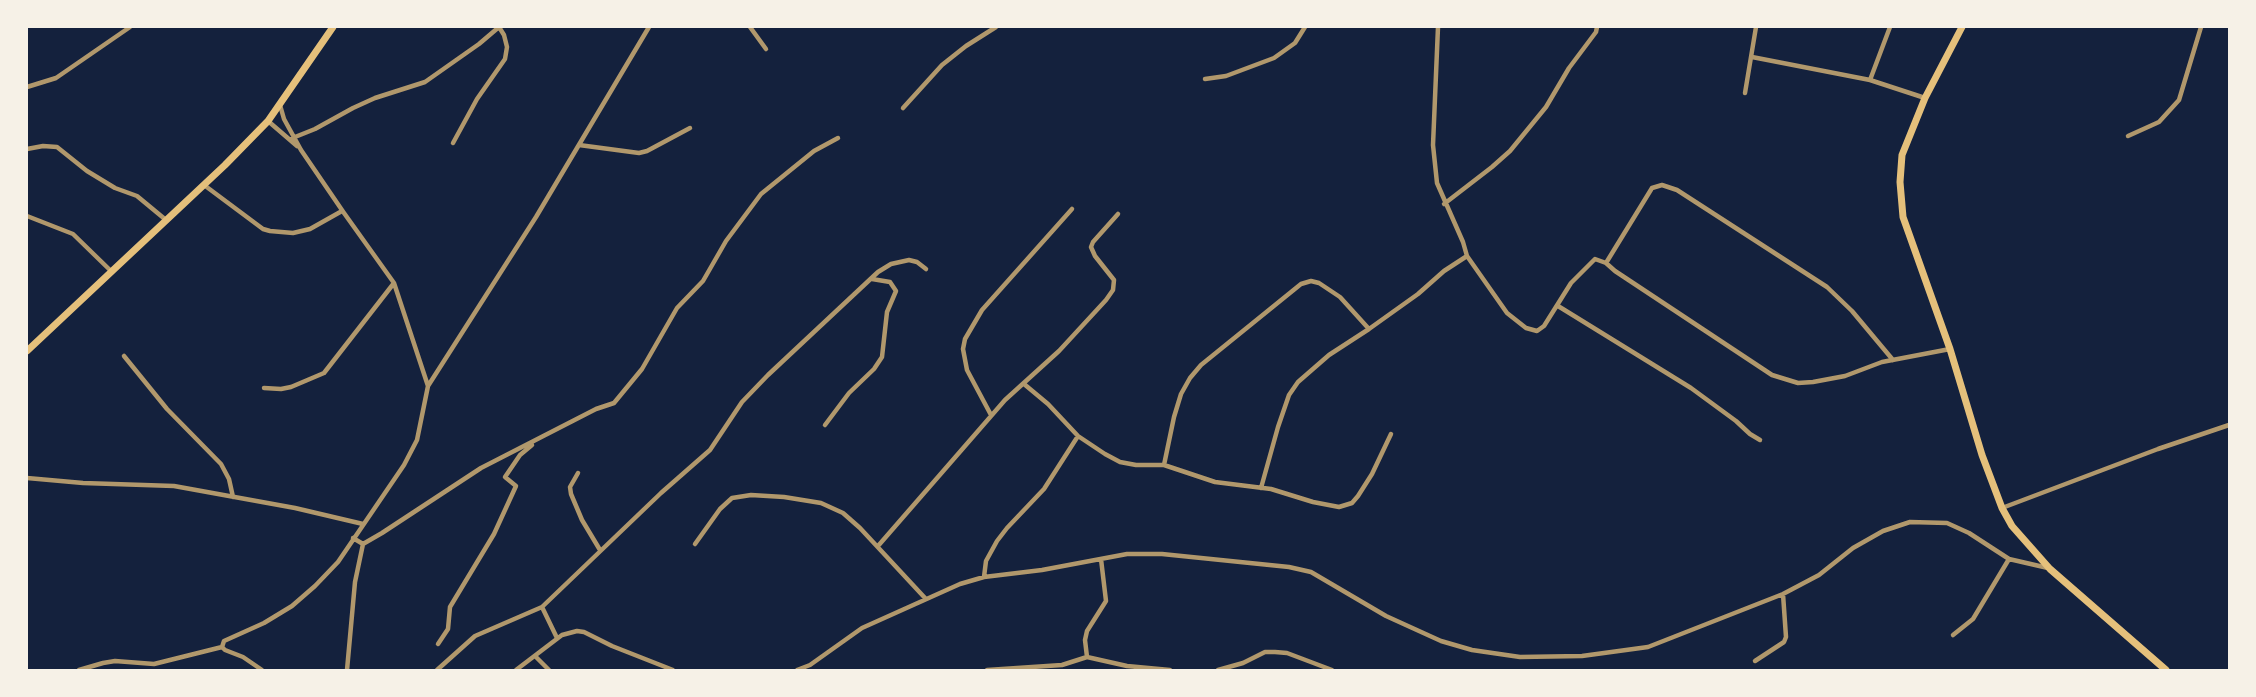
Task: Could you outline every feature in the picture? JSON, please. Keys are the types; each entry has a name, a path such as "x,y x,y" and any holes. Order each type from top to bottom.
{"main road":[{"path":"27,351 268,122 333,27"},
{"path":"1962,27 1925,98 1902,155 1900,199 1913,249 1950,349 1982,455 2002,508 2012,526 2050,569 2166,670"}],"street":[{"path":"27,87 56,78 130,27"},
{"path":"292,139 375,98 425,82 457,61 499,27 507,47 505,59 477,99 453,143"},
{"path":"222,646 224,640 264,623 292,606 338,562 404,465 417,440 428,386 579,145 649,27"},
{"path":"750,27 766,49"},
{"path":"903,108 942,65 996,27"},
{"path":"1205,79 1226,76 1274,58 1295,43 1305,27"},
{"path":"1438,27 1433,145 1437,183 1467,256 1499,304 1515,321 1526,328 1537,331 1544,327 1571,283 1595,259 1606,263 1772,375 1798,383 1845,376 1893,360 1950,349"},
{"path":"1444,204 1510,151 1546,107 1569,68 1598,27"},
{"path":"1745,93 1756,27"},
{"path":"1870,80 1890,27"},
{"path":"2128,136 2159,122 2179,100 2201,27"},
{"path":"1752,57 1870,80 1925,98"},
{"path":"280,105 292,139"},
{"path":"268,122 292,139 301,150 342,212 394,283 428,386"},
{"path":"579,145 639,153 690,128"},
{"path":"346,670 355,582 363,544 467,476 596,409 614,403 642,369 677,308 703,281 726,242 761,194 814,151 838,138"},
{"path":"27,149 43,146 57,147 87,171 115,188 137,196 166,220"},
{"path":"204,185 270,231 293,233 310,229 342,212"},
{"path":"1606,263 1652,188 1662,185 1677,190 1827,287 1852,311 1893,360"},
{"path":"991,415 968,370 963,349 965,339 982,310 1072,209"},
{"path":"878,546 991,415 1059,351 1106,300 1113,290 1113,280 1091,247 1118,214"},
{"path":"27,216 73,234 112,272"},
{"path":"1262,488 1278,427 1289,395 1298,382 1329,355 1418,294 1444,271 1467,256"},
{"path":"437,670 475,636 542,607 600,550 702,457 754,388 872,279 891,264 901,261 917,262 926,269"},
{"path":"825,425 849,393 874,369 882,357 887,312 896,291 890,282 872,279"},
{"path":"1164,465 1174,417 1181,394 1190,378 1201,364 1301,284 1311,281 1330,289 1369,329"},
{"path":"264,388 291,387 324,373 394,283"},
{"path":"1558,306 1691,388 1760,440"},
{"path":"124,356 167,409 221,464 229,479 232,497"},
{"path":"1024,384 1048,404 1078,436 1120,462 1152,466 1164,465 1215,482 1262,488 1329,506 1346,506 1358,496 1372,474 1391,434"},
{"path":"2002,508 2158,448 2229,425"},
{"path":"984,577 986,561 998,541 1007,528 1044,489 1078,436"},
{"path":"438,644 448,628 450,607 495,534 516,486 505,477 520,456 537,439"},
{"path":"578,473 570,487 571,494 582,520 600,550"},
{"path":"27,478 83,483 174,486 295,508 363,524"},
{"path":"695,544 726,502 732,498 751,495 784,497 832,506 843,513 878,546 925,598"},
{"path":"797,670 818,659 862,627 940,591 984,577 1042,570 1127,554 1162,554 1289,567 1311,572 1386,616 1441,641 1472,650 1520,657 1582,656 1648,647 1783,594 1819,575 1853,548 1883,531 1910,522 1947,523 1969,533 2009,559 2050,569"},
{"path":"353,538 363,544"},
{"path":"1087,657 1087,631 1106,601 1101,559"},
{"path":"1953,635 1973,619 2009,559"},
{"path":"1755,661 1784,642 1786,637 1783,594"},
{"path":"542,607 557,638"},
{"path":"516,670 536,657 557,638 570,632 584,632 612,646 673,670"},
{"path":"79,670 115,661 154,664 222,646"},
{"path":"222,646 225,650 243,657 262,670"},
{"path":"1218,670 1243,663 1265,652 1275,652 1287,653 1332,670"},
{"path":"536,657 549,670"},
{"path":"987,670 1062,665 1087,657 1117,665 1170,670"}]}
